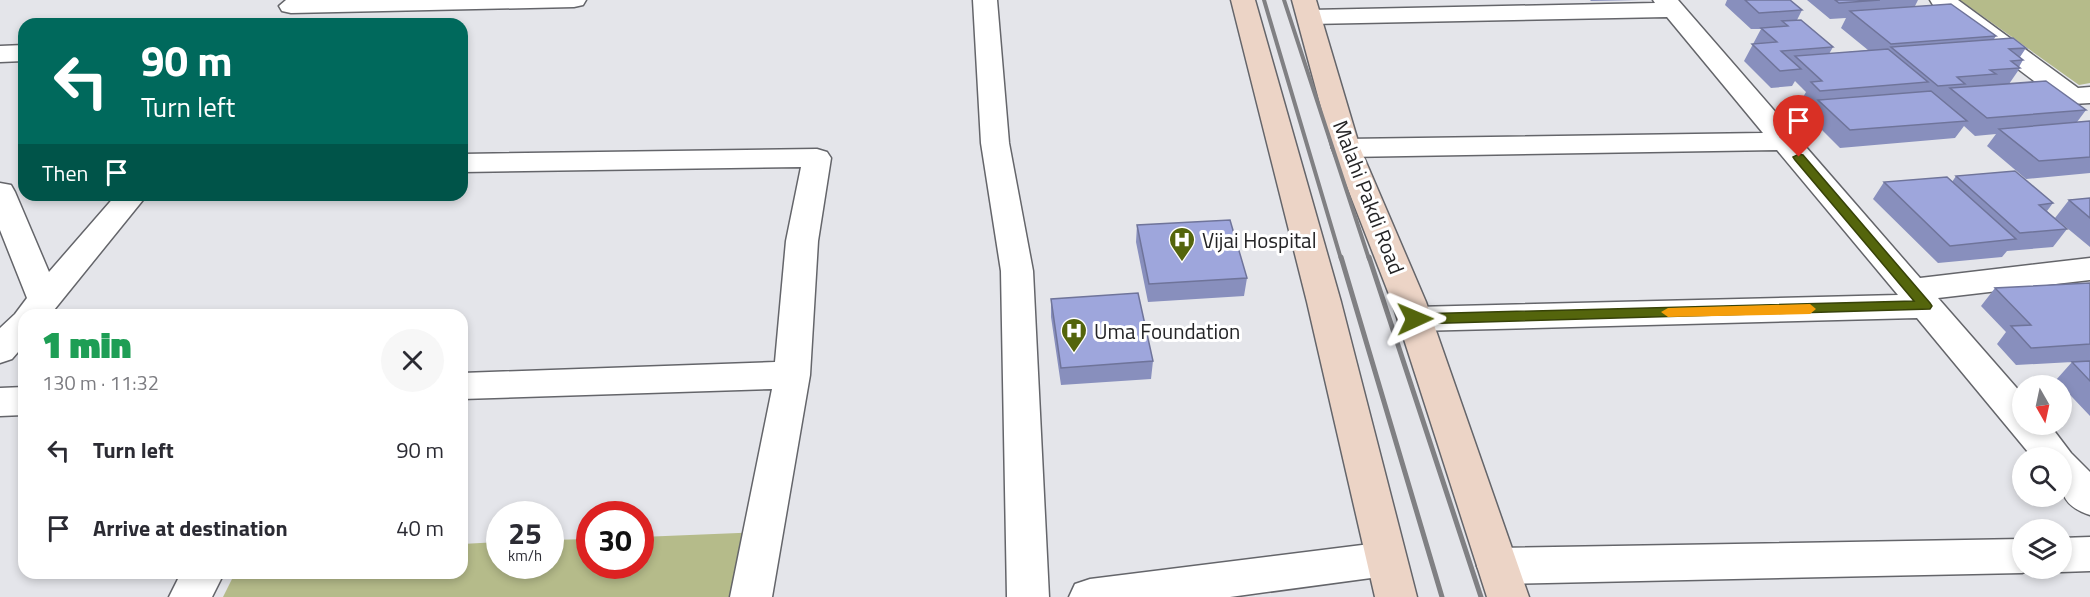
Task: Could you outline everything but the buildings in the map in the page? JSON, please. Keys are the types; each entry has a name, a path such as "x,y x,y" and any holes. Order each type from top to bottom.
{"main road":[{"path":"1243,0 1324,302 1391,578"},
{"name":"Malahi Pakdi Road","path":"1307,9 1346,148 1415,319 1503,582"}],"street":[{"path":"287,10 574,0"},
{"path":"985,0 995,143 1017,271 1028,597"},
{"path":"1942,0 2084,100"},
{"path":"1307,9 1669,5 2012,407"},
{"path":"0,54 18,53"},
{"path":"1346,148 1785,141"},
{"path":"468,163 817,158 802,241 792,375 750,597"},
{"path":"0,192 30,309"},
{"path":"35,309 127,201"},
{"path":"1415,319 1919,298 2090,269"},
{"path":"0,323 18,318"},
{"path":"0,350 18,329"},
{"path":"468,386 792,375"},
{"path":"0,402 18,401"},
{"path":"2035,435 2046,447"},
{"path":"2072,478 2090,499"},
{"path":"2072,555 2090,554"},
{"path":"1503,582 2012,557"},
{"path":"1090,597 1391,578"},
{"path":"190,597 200,579"}],"green space":[{"path":"1960,0 2090,0 2090,83 2079,85"},
{"path":"763,532 751,597 223,597 232,579 468,579 468,544 486,543 486,579 564,579 564,540 576,539 576,579 654,579 654,536"}],"railway":[{"path":"1264,0 1341,259"},
{"path":"1284,0 1369,259"},
{"path":"1341,257 1442,597"},
{"path":"1369,257 1481,597"}],"slow traffic":[{"path":"1668,312 1810,309"}],"place":[{"name":"Vijai Hospital","path":"1182,263"},
{"name":"Uma Foundation","path":"1074,354"}],"route":[{"path":"1415,319 1926,306 1799,157"}]}
